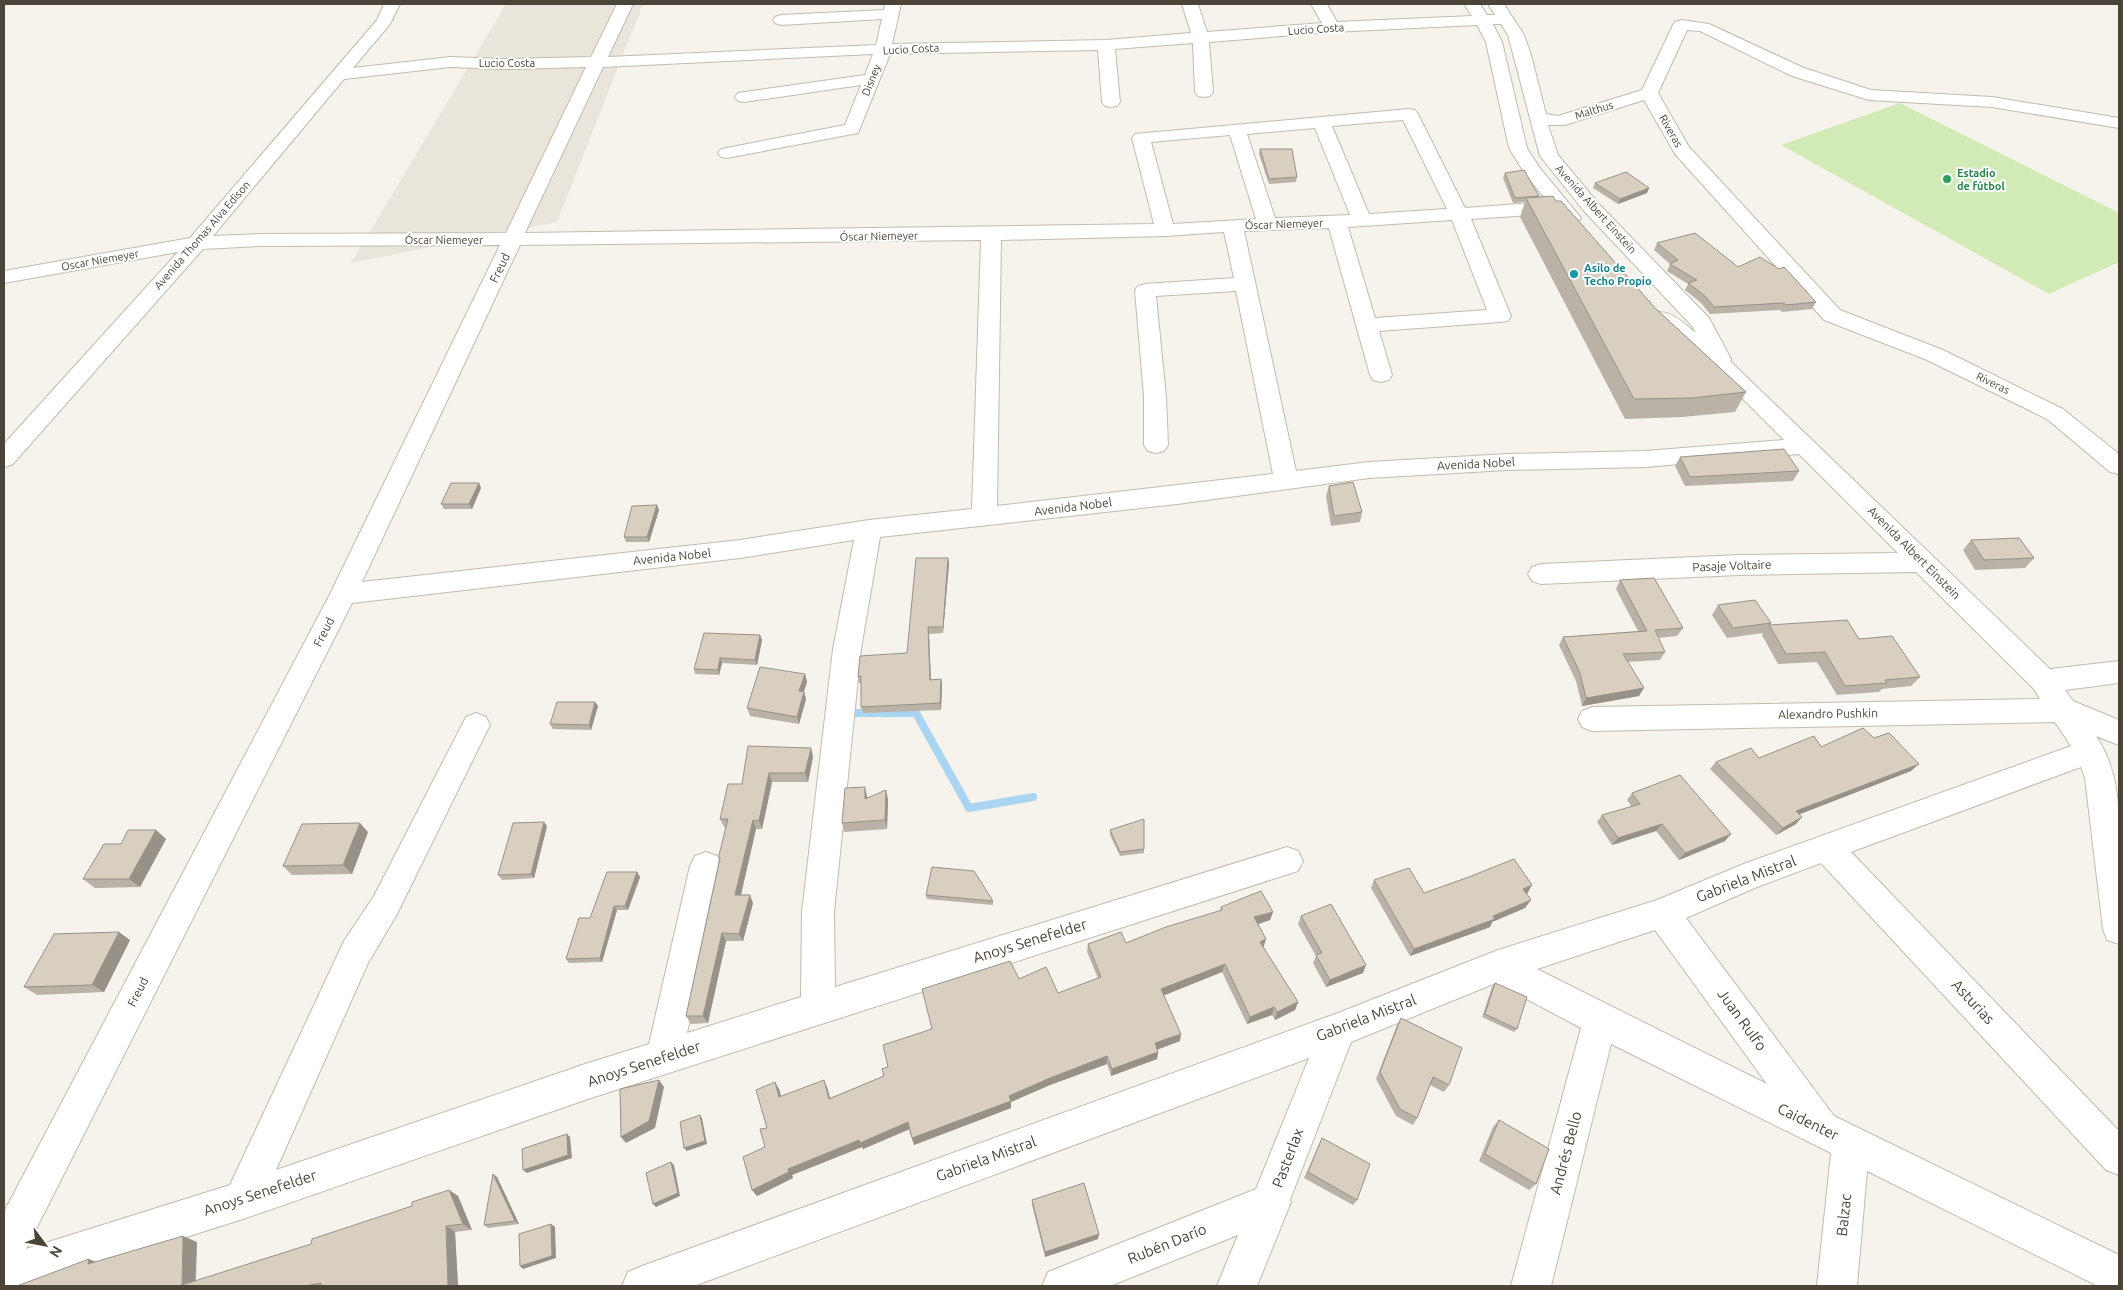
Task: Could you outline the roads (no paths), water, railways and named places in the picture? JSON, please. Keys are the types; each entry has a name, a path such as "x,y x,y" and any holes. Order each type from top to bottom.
{"street":[{"name":"Avenida Thomas Alva Edison","path":"4,459 196,243 384,21 392,4"},
{"name":"Freud","path":"4,1252 344,594 626,4"},
{"path":"1190,4 1200,38 1204,92"},
{"path":"1319,4 1332,27"},
{"path":"781,20 892,9"},
{"name":"Disney","path":"727,153 847,131 853,126 883,50 892,9"},
{"name":"Lucio Costa","path":"340,74 450,62 504,64 598,62 1038,44 1106,44 1332,27 1477,11 1501,11"},
{"name":"Avenida Albert Einstein","path":"1477,11 1494,42 1518,148 1532,170 1584,233"},
{"name":"Avenida Albert Einstein","path":"1501,11 1516,35 1523,55 1550,156 1591,207 1701,322 1724,366"},
{"path":"1649,93 1681,25 1703,27 1798,72 1869,94 1992,102 2119,122"},
{"path":"1106,44 1111,102"},
{"path":"744,97 870,80"},
{"name":"Malthus","path":"1539,118 1559,121 1649,93"},
{"name":"Riveras","path":"1649,93 1682,150 1832,315 1935,354 2055,414 2119,466"},
{"path":"1165,230 1141,138 1409,114 1459,214 1500,316 1367,325"},
{"path":"1321,122 1362,220"},
{"path":"1237,129 1267,224"},
{"name":"Óscar Niemeyer","path":"196,243 258,240 514,240 1165,230 1337,222 1562,207"},
{"path":"1337,222 1381,376"},
{"path":"1233,226 1286,480"},
{"path":"984,517 991,234"},
{"name":"Oscar Niemeyer","path":"4,277 196,243"},
{"path":"1156,445 1155,397 1145,290 1245,284"},
{"name":"Avenida Albert Einstein","path":"1648,302 1668,324 1724,366 2044,681 2065,710 2090,751 2100,778 2119,930"},
{"name":"Avenida Nobel","path":"344,594 740,549 869,529 984,517 1370,470 1507,462 1646,459 1805,446"},
{"path":"818,1008 818,912 847,649 869,529"},
{"name":"Pasaje Voltaire","path":"1541,574 1739,565 1924,562"},
{"path":"2044,681 2119,672"},
{"path":"2065,710 2119,733"},
{"name":"Alexandro Pushkin","path":"1592,719 2065,710"},
{"path":"243,1200 356,952 385,906 476,725"},
{"name":"Gabriela Mistral","path":"642,1286 1338,1030 1498,966 1662,912 1746,877 2090,751"},
{"name":"Asturias","path":"1828,848 2119,1157"},
{"name":"Anoys Senefelder","path":"4,1274 243,1200 588,1081 1286,861"},
{"path":"664,1057 706,866"},
{"name":"Juan Rulfo","path":"1662,912 1836,1136"},
{"name":"Caidenter","path":"1498,966 1600,1020 2119,1276"},
{"name":"Andrés Bello","path":"1531,1286 1600,1020"},
{"name":"Pasterlax","path":"1237,1286 1272,1202 1338,1030"},
{"name":"Balzac","path":"1836,1136 1837,1286"},
{"name":"Rubén Darío","path":"1062,1286 1272,1202"}],"waterway":[{"path":"854,713 916,713 969,808 1033,797"}],"place":[{"name":"Estadio de fútbol","path":"1947,179"},
{"name":"Asilo de Techo Propio","path":"1574,274"}]}
